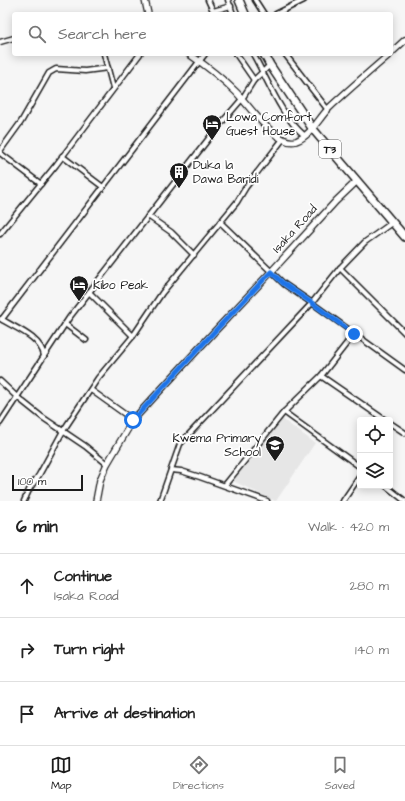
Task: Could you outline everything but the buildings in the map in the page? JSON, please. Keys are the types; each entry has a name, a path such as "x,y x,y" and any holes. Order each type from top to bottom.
{"highway":[{"path":"239,0 244,12"},
{"name":"T3","path":"265,56 312,128 405,237"}],"street":[{"path":"145,0 148,12"},
{"path":"208,0 214,12"},
{"path":"228,0 232,12"},
{"path":"255,0 263,12"},
{"path":"280,12 304,0"},
{"path":"216,12 231,6"},
{"path":"0,42 12,39"},
{"path":"393,50 405,40"},
{"path":"105,56 113,88"},
{"path":"0,234 41,184 138,56"},
{"path":"192,56 232,88 259,120 283,139 294,142 305,136 328,110 387,56"},
{"path":"44,356 41,345 36,340 1,319 204,56"},
{"path":"237,56 254,80"},
{"path":"254,56 281,108 299,132 305,136"},
{"path":"287,56 328,110"},
{"path":"0,423 65,324 89,292 217,128 242,99 254,80 270,65"},
{"path":"41,184 0,152 21,122 48,75 52,71 56,69 85,71 108,68"},
{"path":"24,501 63,431 98,378 133,336 162,293 237,202 246,187 283,139"},
{"path":"62,156 103,187"},
{"name":"Isaka Road","path":"96,501 100,480 107,464 133,420 336,201 357,181"},
{"path":"148,216 171,232 194,255"},
{"path":"220,222 284,284 405,370"},
{"path":"160,501 180,444 312,303 340,268 365,242 393,222"},
{"path":"340,268 405,333"},
{"path":"89,292 133,336"},
{"path":"65,324 86,340"},
{"path":"225,485 284,412 321,376 354,334"},
{"path":"321,376 381,417"},
{"path":"0,381 42,417 107,464"},
{"path":"91,390 133,420"},
{"path":"284,412 357,465"},
{"path":"393,425 405,433"},
{"path":"171,470 181,471 225,485 267,501"},
{"path":"344,501 357,481"},
{"path":"390,489 404,501"}],"shaded area":[{"name":"Kwema Primary School","path":"282,419 315,443 275,501 233,481"}],"place":[{"name":"Lowa Comfort Guest House","path":"212,141"},
{"name":"Duka la Dawa Baridi","path":"179,189"},
{"name":"Kibo Peak","path":"79,302"},
{"name":"Kwema Primary School","path":"275,462"}],"route":[{"path":"133,420 271,272 284,284 354,334"}]}
